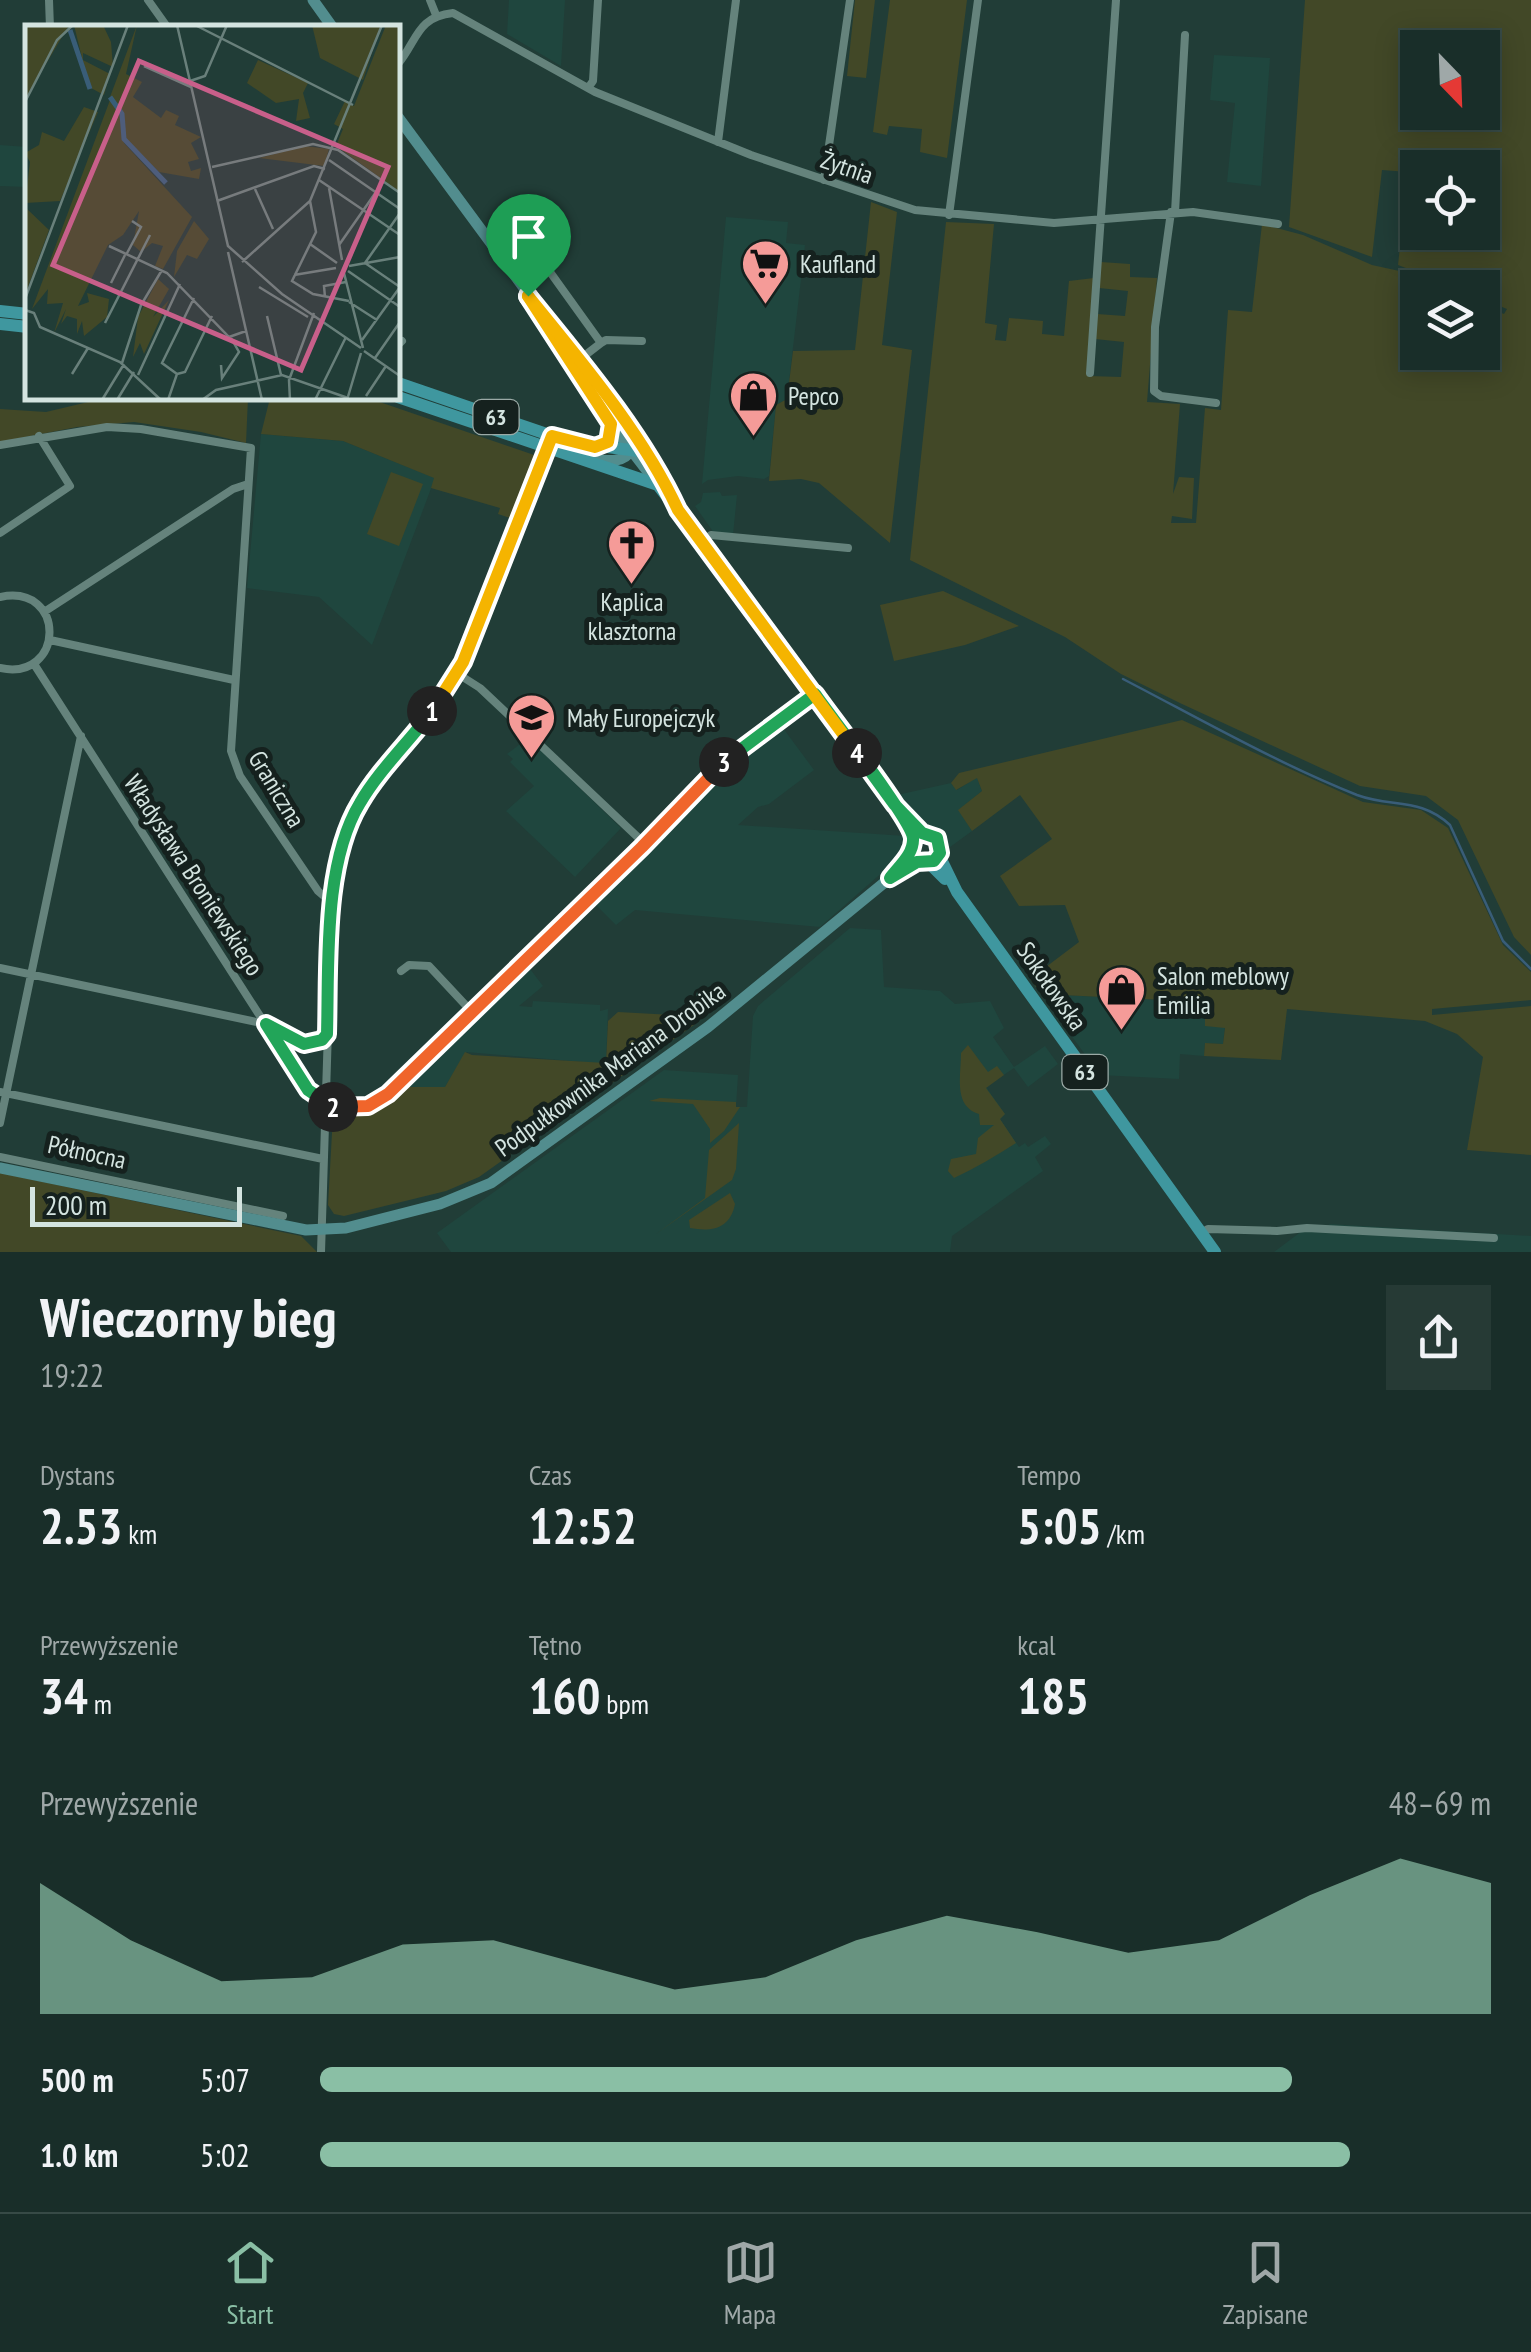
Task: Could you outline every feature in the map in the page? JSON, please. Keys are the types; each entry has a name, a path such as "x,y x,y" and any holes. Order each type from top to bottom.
{"main road":[{"path":"313,0 330,25"},
{"name":"Sokołowska","path":"400,120 579,360 678,510"},
{"name":"Sokołowska","path":"528,296 611,424 637,446 658,486 815,694 894,804 922,851 957,892 1215,1252"},
{"path":"0,311 25,314"},
{"path":"0,324 25,327"},
{"name":"63","path":"400,384 549,442 574,458 658,486"},
{"name":"63","path":"400,398 549,442 637,446"},
{"path":"595,447 609,440 611,424"},
{"path":"574,458 618,460 626,458 637,446"},
{"name":"Podpułkownika Mariana Drobika","path":"323,1230 346,1228 440,1204 491,1183 708,1027 922,851"},
{"name":"Północna","path":"0,1168 296,1230 323,1230"}],"street":[{"path":"49,0 50,25"},
{"path":"148,0 166,25"},
{"path":"400,61 424,22 436,15 430,0"},
{"path":"588,88 593,81 598,0"},
{"path":"718,142 736,0"},
{"path":"824,180 850,0"},
{"path":"949,215 978,0"},
{"path":"1090,373 1116,0"},
{"name":"Żytnia","path":"436,15 453,12 464,16 588,88 718,142 915,210 1054,224 1173,212 1278,224"},
{"path":"1185,35 1173,212 1156,327 1154,390 1160,396 1216,403"},
{"path":"522,233 601,343"},
{"path":"579,360 606,340 642,341"},
{"name":"Graniczna","path":"39,436 107,426 244,445 252,452 230,738 234,763 318,891 332,903"},
{"path":"0,445 39,436 70,486 0,533"},
{"path":"321,1252 332,903 353,814 458,674 549,442"},
{"path":"44,612 232,489 248,484"},
{"path":"702,541 711,535 848,548"},
{"path":"0,597 24,596 44,612 50,640 34,664 18,670 0,668"},
{"path":"50,640 234,680"},
{"name":"Władysława Broniewskiego","path":"34,664 308,1090 325,1104"},
{"path":"458,674 480,688 645,844"},
{"path":"325,1104 355,1108 378,1101 645,844 732,753 815,694"},
{"path":"0,1123 3,1092 80,736"},
{"path":"400,970 408,965 429,966 472,1012"},
{"path":"0,968 266,1024 304,1044 322,1040 327,1034"},
{"path":"3,1092 323,1159"},
{"name":"Północna","path":"0,1158 283,1216"},
{"path":"1201,1233 1208,1229 1307,1228 1494,1238"}],"shaded area":[{"path":"509,0 565,0 561,66 507,34"},
{"path":"855,0 875,0 866,78 847,76"},
{"path":"890,0 967,0 947,158 920,152 922,129 889,126 887,135 873,132"},
{"path":"1305,0 1531,0 1531,955 1514,937 1458,820 1426,796 1360,786 1121,674 1065,637 910,560 946,222 994,224 985,323 997,325 995,340 1006,341 1009,318 1043,321 1042,334 1064,336 1069,281 1094,278 1088,376 1121,377 1124,342 1095,339 1097,314 1125,316 1128,291 1099,288 1101,262 1130,264 1130,277 1157,278 1147,402 1180,404 1173,494 1179,477 1194,478 1192,519 1172,516 1171,523 1196,523 1205,408 1221,410 1228,310 1252,312 1262,224 1303,235 1372,265 1400,271 1400,370 1500,370 1500,312 1504,314 1507,309 1500,306 1500,270 1411,270 1398,265 1400,246 1400,250 1500,250 1500,150 1400,150 1400,171 1382,170 1372,257 1289,227"},
{"path":"1214,55 1270,58 1261,186 1227,182 1235,103 1210,100"},
{"path":"0,145 25,147 25,187 0,186"},
{"path":"871,202 897,212 882,345 912,350 890,543 819,483 801,479 769,481 776,405 787,399 793,351 855,350"},
{"path":"726,217 788,222 786,243 805,245 787,399 776,405 769,476 738,476 702,484"},
{"path":"97,400 248,400 246,443 134,422 77,427 0,442 0,409 46,412"},
{"path":"270,400 374,400 537,456 513,519 498,514 500,508 431,488 434,478 343,441 261,434"},
{"path":"261,434 343,441 435,478 372,645 319,597 247,588"},
{"path":"391,472 423,484 399,546 367,534"},
{"path":"720,492 722,496 737,495 733,535 714,533 695,506 701,502 703,493"},
{"path":"943,591 1019,626 965,645 894,661 880,605"},
{"path":"1182,720 1363,802 1421,810 1448,828 1503,945 1531,972 1531,1000 1432,1009 1432,1015 1531,1006 1531,1155 1467,1150 1483,1057 1457,1034 1425,1021 1287,1009 1281,1060 1204,1056 1205,1043 1223,1044 1225,1028 1205,1026 1205,1002 1041,994 1030,979 1079,942 1065,905 1019,906 1000,876 1052,839 1020,795 972,831 958,810 982,791 977,778 956,790 951,783 959,773"},
{"path":"780,724 814,770 738,825 906,836 901,856 820,927 635,910 616,925 592,901 731,760"},
{"path":"528,738 621,828 575,877 506,811 534,786 507,754"},
{"path":"977,777 982,791 959,810 972,831 946,850 934,830 921,826 897,795 951,783 957,790"},
{"path":"850,928 881,930 884,987 940,991 955,1004 990,1001 1004,1028 993,1037 1014,1067 1045,1046 1058,1064 1028,1087 1014,1068 986,1087 1005,1114 1000,1119 1019,1147 1025,1143 1028,1147 1045,1136 1051,1144 1035,1157 1043,1171 952,1236 950,1252 451,1252 437,1233 664,1070 738,1075 736,1107 747,1107 753,1016 758,1006"},
{"path":"527,965 543,986 519,1006 532,1007 533,1001 600,1005 600,1011 608,1009 606,1064 466,1052 445,1087 400,1087"},
{"path":"1041,994 1206,1002 1225,1027 1223,1044 1205,1043 1204,1056 1180,1054 1179,1079 1100,1075"},
{"path":"618,1012 691,1016 698,1022 479,1177 446,1191 344,1216 334,1214 328,1205 333,1115 375,1109 400,1087 445,1087 465,1052 606,1063 608,1021"},
{"path":"968,1045 988,1072 997,1066 1004,1075 986,1088 1005,1114 1000,1119 1016,1143 954,1178 948,1171 951,1159 976,1154 978,1138 994,1125 980,1125 979,1114 962,1097 961,1053"},
{"path":"660,1098 736,1102 736,1107 740,1107 724,1131 710,1143 710,1129 693,1104 649,1101"},
{"path":"739,1123 732,1180 656,1234 705,1198 709,1150"},
{"path":"0,1173 301,1236 317,1252 0,1252"},
{"path":"730,1193 735,1204 724,1224 713,1229 690,1228 689,1220"},
{"path":"1329,1224 1531,1236 1531,1252 1274,1252 1302,1231 1334,1233"}],"waterway":[{"path":"1123,679 1327,782 1370,799 1417,807 1439,816 1450,825 1503,941 1531,969"}],"place":[{"name":"Kaufland","path":"765,306"},
{"name":"Pepco","path":"753,438"},
{"name":"Kaplica klasztorna","path":"632,586"},
{"name":"Mały Europejczyk","path":"532,760"},
{"name":"Salon meblowy Emilia","path":"1122,1032"}],"route":[{"path":"528,296 579,360 668,488 678,510 766,626 804,678 815,694 818,699 894,804 922,833 937,838 940,853 934,861 917,862 890,878 910,852 913,838 894,804 884,790 815,694 732,753 642,847 388,1094 368,1106 335,1108 308,1090 266,1024 304,1044 322,1040 327,1034 332,903 353,814 458,674 552,436 595,447 608,442 612,433 611,424 528,296"}]}
